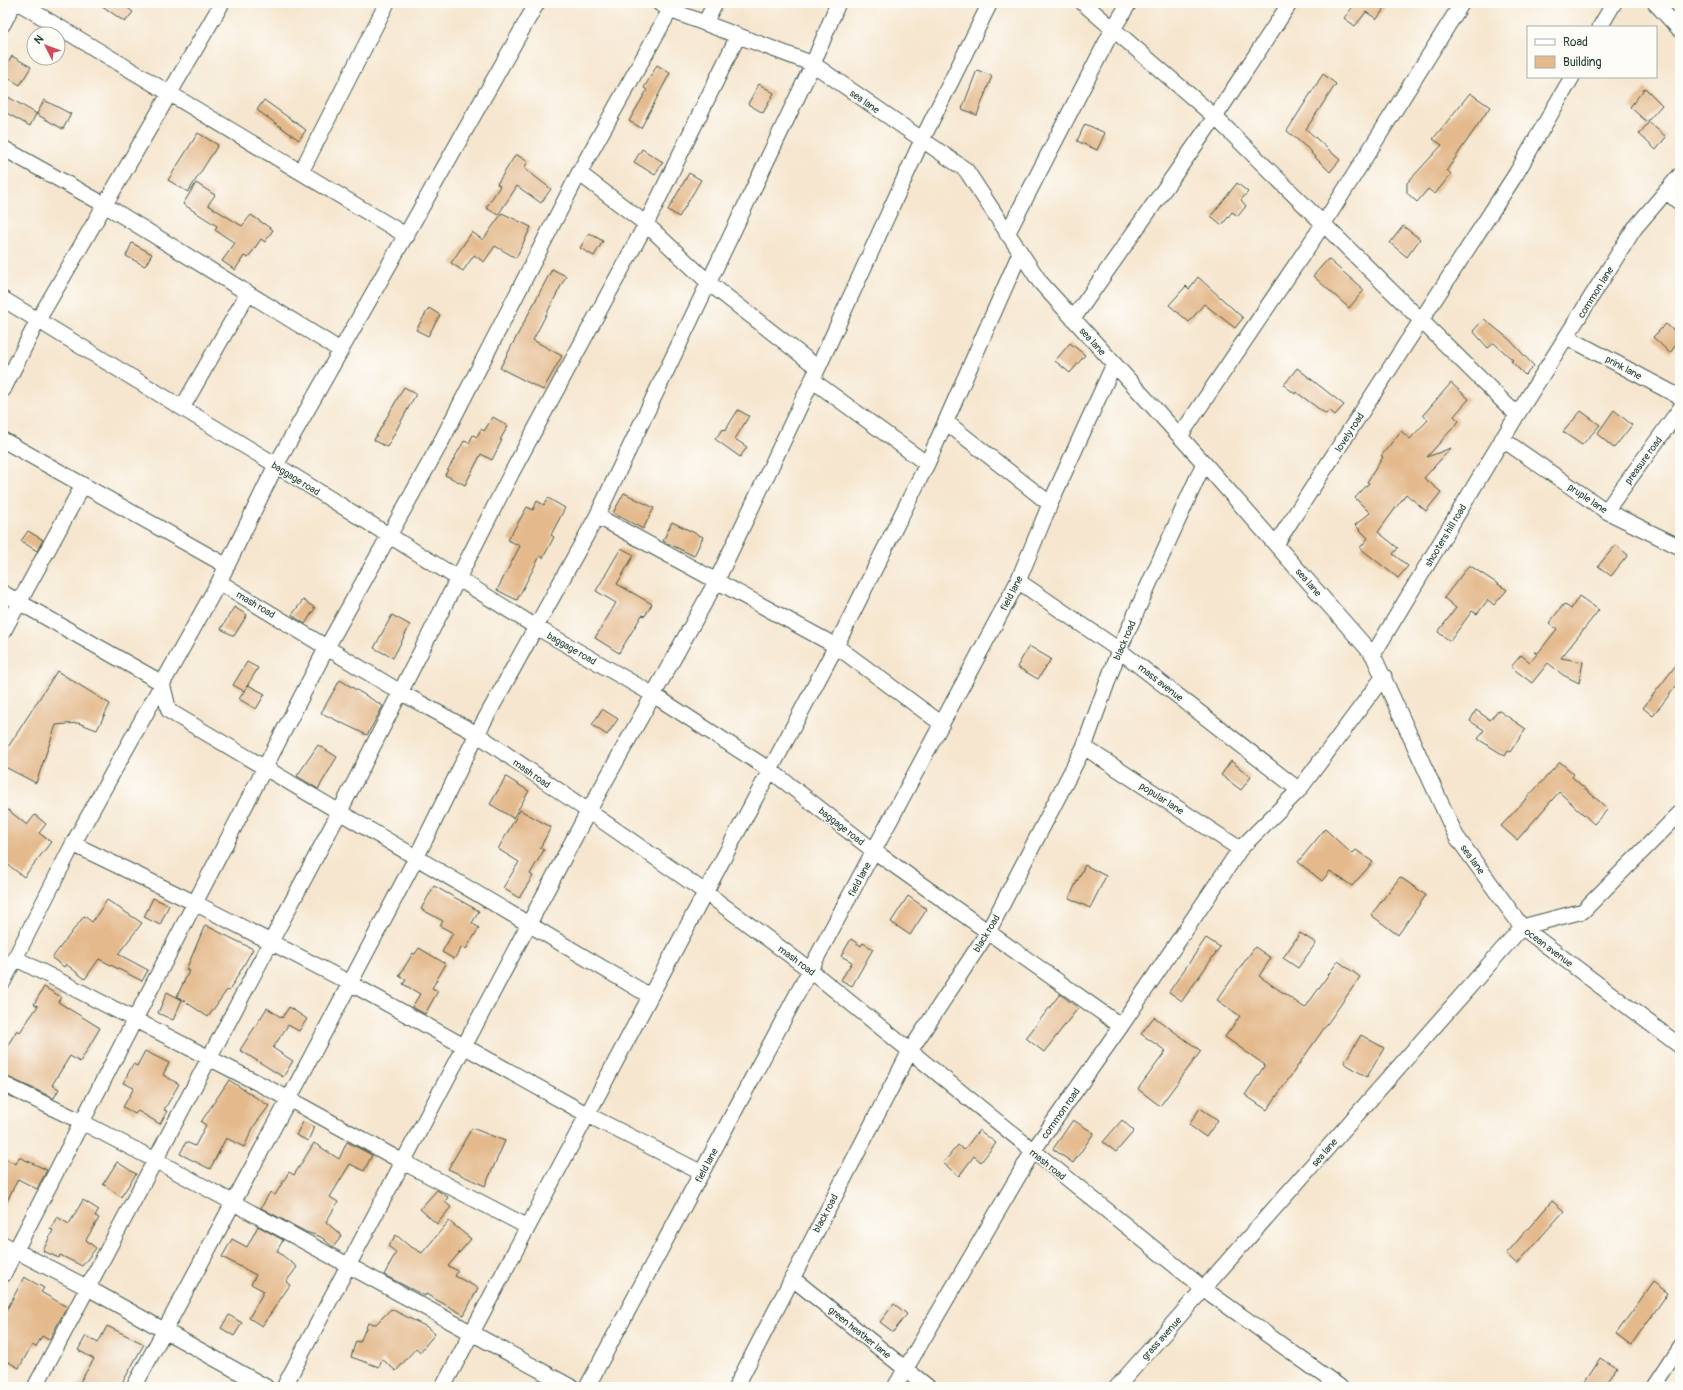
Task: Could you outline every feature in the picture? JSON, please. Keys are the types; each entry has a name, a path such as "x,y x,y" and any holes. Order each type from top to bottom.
{"street":[{"path":"3,24 14,3"},
{"path":"18,3 406,236"},
{"path":"3,390 38,320 222,3"},
{"path":"301,172 388,3"},
{"path":"3,982 73,844 219,582 276,465 537,3"},
{"path":"705,24 715,3"},
{"path":"134,1387 289,1099 416,858 477,734 597,516 813,64 838,3"},
{"path":"284,1387 588,812 652,694 716,582 815,374 922,140 990,3"},
{"path":"1083,3 1215,117 1422,320 1517,416"},
{"path":"1007,234 1113,28 1128,3"},
{"path":"1073,319 1215,117 1290,3"},
{"path":"1180,436 1324,224 1462,3"},
{"path":"1601,26 1614,3"},
{"path":"1655,3 1680,30"},
{"path":"3,1275 9,1247 82,1122 327,648 440,444 664,7"},
{"name":"sea lane","path":"664,7 705,24 813,64 966,170 1040,282 1180,436 1373,655 1384,676 1456,836 1522,927 1204,1289"},
{"path":"35,1387 339,813 512,472 646,224 738,36"},
{"name":"lovely road","path":"1276,544 1516,174 1571,78"},
{"path":"3,148 105,205 340,350"},
{"path":"579,173 646,224 709,283 815,374 927,464"},
{"name":"common lane","path":"1517,416 1634,229 1680,175"},
{"path":"1666,191 1680,203"},
{"path":"444,1387 836,646 927,464 1020,253"},
{"path":"182,408 248,293"},
{"name":"baggage road","path":"3,299 276,465 388,537 536,627 652,694 770,770 874,850 1121,1026"},
{"name":"prink lane","path":"1567,337 1680,397"},
{"name":"field lane","path":"587,1387 1018,581 1050,504 1114,364"},
{"name":"preasure road","path":"1606,511 1680,408"},
{"name":"shooters hill road","path":"1373,655 1517,416"},
{"path":"946,422 1050,504"},
{"name":"pruple lane","path":"1502,439 1606,511 1680,547"},
{"path":"3,440 227,566"},
{"name":"black road","path":"736,1387 910,1051 988,932 1084,748 1119,650 1204,463"},
{"path":"3,632 18,601 83,485"},
{"path":"597,516 836,646 942,724"},
{"name":"mass avenue","path":"1018,581 1119,650 1299,790"},
{"name":"mash road","path":"219,582 400,692 477,734 705,892 810,970 1204,1289 1340,1387"},
{"path":"3,593 162,683 169,711 650,996"},
{"name":"common road","path":"895,1387 1033,1151 1121,1026 1240,849 1299,790 1384,676"},
{"name":"popular lane","path":"1084,748 1240,849"},
{"name":"ocean avenue","path":"1522,927 1583,911 1680,813"},
{"path":"73,844 195,903 350,983 588,1115 702,1173"},
{"name":"ocean avenue","path":"1522,927 1680,1046"},
{"path":"15,958 134,1021 289,1099 403,1162 528,1227"},
{"path":"3,1084 82,1122 155,1160 473,1332 571,1387"},
{"path":"9,1247 88,1288 266,1387"},
{"name":"green heather lane","path":"792,1278 928,1387"},
{"name":"grass avenue","path":"1117,1387 1204,1289"},
{"path":"1653,1387 1680,1346"}],"building":[{"path":"98,3 121,3 133,12 125,22"},
{"path":"1354,3 1388,3 1377,19 1366,12 1355,26 1344,18 1355,4"},
{"path":"12,56 26,64 26,66 31,67 20,85 3,75 3,71"},
{"path":"657,65 670,73 641,128 629,121 647,90 644,88"},
{"path":"977,70 992,76 977,115 962,109"},
{"path":"1323,74 1336,84 1306,129 1340,160 1330,172 1311,153 1312,152 1287,131"},
{"path":"759,84 774,93 763,113 748,104"},
{"path":"1645,88 1662,105 1647,122 1630,107"},
{"path":"1470,93 1490,107 1447,170 1451,174 1435,194 1428,189 1417,202 1407,193 1407,183 1442,145 1433,139"},
{"path":"3,94 37,114 44,100 71,114 63,129 36,114 30,126 3,111"},
{"path":"264,100 306,130 299,140 257,110"},
{"path":"1649,122 1666,137 1656,150 1639,134"},
{"path":"1085,124 1105,133 1097,150 1077,141"},
{"path":"198,133 218,145 188,192 168,180"},
{"path":"642,149 663,162 655,175 634,162"},
{"path":"516,154 528,162 524,168 551,189 541,203 517,186 498,215 486,208 500,186 497,184"},
{"path":"689,173 701,180 679,217 668,210"},
{"path":"196,183 215,195 208,205 242,226 251,215 273,230 265,242 261,239 248,258 244,256 235,270 222,261 235,243 215,230 217,226 183,204"},
{"path":"1237,183 1248,192 1241,200 1246,206 1238,216 1232,212 1222,225 1211,216"},
{"path":"502,213 531,227 516,258 495,246 484,262 474,255 463,271 451,263 472,232 483,240"},
{"path":"1403,226 1420,239 1407,257 1390,243"},
{"path":"589,233 603,241 594,256 580,248"},
{"path":"132,243 152,254 145,266 126,256"},
{"path":"1328,259 1364,290 1349,308 1313,276"},
{"path":"552,269 566,276 533,340 562,356 543,390 500,368"},
{"path":"1198,277 1243,318 1235,328 1204,304 1189,322 1169,305 1186,286 1189,289"},
{"path":"429,308 440,315 428,336 416,330"},
{"path":"1484,319 1509,339 1534,366 1525,375 1511,361 1513,360 1494,343 1488,348 1473,331"},
{"path":"1666,324 1680,336 1680,339 1670,353 1653,337"},
{"path":"1070,343 1085,355 1070,373 1055,361"},
{"path":"1297,368 1344,405 1335,415 1329,410 1326,414 1284,385"},
{"path":"1451,383 1469,399 1454,416 1459,421 1427,457 1451,448 1424,478 1441,492 1426,511 1406,494 1378,532 1398,548 1393,554 1408,566 1398,578 1360,548 1368,538 1355,525 1370,513 1355,498 1369,483 1367,482 1383,457 1381,456 1401,431 1410,439 1428,420 1423,415"},
{"path":"404,387 416,394 387,447 374,440"},
{"path":"738,410 749,416 735,439 747,447 740,457 715,439 723,429 725,431"},
{"path":"1614,410 1632,425 1614,448 1597,434"},
{"path":"1581,411 1600,425 1582,445 1563,432"},
{"path":"493,417 508,426 500,440 502,440 492,460 481,454 465,485 445,475 464,441 469,443 473,435 477,437 481,429 484,431"},
{"path":"624,493 654,508 643,529 613,513"},
{"path":"548,498 565,508 551,535 554,537 543,558 540,556 517,600 497,590 520,546 508,540 527,507 533,510 537,501 544,505"},
{"path":"672,522 703,537 694,556 663,541"},
{"path":"28,531 43,540 37,551 21,541"},
{"path":"1616,545 1628,555 1611,576 1598,566"},
{"path":"621,548 634,555 617,584 652,604 645,616 642,615 619,653 595,638 616,603 596,591"},
{"path":"1469,565 1507,590 1494,605 1488,600 1477,614 1472,611 1450,641 1438,632 1456,608 1444,598"},
{"path":"1579,596 1599,610 1561,658 1583,662 1579,683 1563,675 1548,663 1532,683 1511,667 1521,655 1530,662 1537,654 1534,652 1538,653 1557,629 1549,623 1564,604 1571,609"},
{"path":"303,600 315,608 305,624 292,615"},
{"path":"234,607 247,615 234,636 221,629"},
{"path":"392,615 410,625 393,658 374,648"},
{"path":"1029,646 1051,659 1038,679 1017,667"},
{"path":"1680,660 1680,681 1653,716 1643,708"},
{"path":"247,662 258,668 244,691 233,685"},
{"path":"57,671 110,704 97,730 78,723 56,725 36,783 3,766 3,755"},
{"path":"340,680 383,706 367,735 321,713"},
{"path":"248,685 265,694 256,709 239,699"},
{"path":"602,709 618,719 607,735 592,725"},
{"path":"1476,710 1490,720 1498,710 1526,729 1510,752 1508,751 1505,756 1478,739 1484,730 1470,721"},
{"path":"318,745 337,757 318,789 297,776"},
{"path":"1231,761 1251,777 1241,790 1221,775"},
{"path":"1560,762 1574,774 1572,777 1608,809 1594,824 1559,792 1517,840 1501,826"},
{"path":"506,777 529,791 513,818 490,804"},
{"path":"3,806 27,825 35,815 46,824 39,833 51,842 24,877 3,861"},
{"path":"520,810 551,827 540,848 544,850 530,874 533,876 519,898 503,888 519,862 498,849"},
{"path":"1325,829 1352,854 1356,850 1373,862 1352,886 1330,871 1322,881 1298,862"},
{"path":"1085,865 1106,876 1090,908 1069,898"},
{"path":"1400,877 1426,895 1398,935 1371,915"},
{"path":"434,886 479,911 472,923 479,928 466,949 462,947 454,959 442,952 453,933 440,926 443,921 421,909"},
{"path":"908,896 927,909 910,935 891,922"},
{"path":"153,898 169,905 160,925 144,917"},
{"path":"107,900 142,923 118,954 148,970 142,981 99,959 85,979 66,964 64,967 52,958 84,916 92,922"},
{"path":"205,925 253,949 229,991 227,990 208,1017 177,996 189,971 186,970"},
{"path":"1300,933 1316,943 1298,968 1283,958"},
{"path":"1206,938 1220,947 1182,1001 1169,992"},
{"path":"851,939 861,946 863,943 873,949 852,986 841,980 852,962 841,956"},
{"path":"1255,947 1271,958 1259,976 1305,1008 1338,961 1360,977 1267,1110 1245,1095 1265,1065 1225,1037 1240,1016 1217,1000"},
{"path":"419,948 446,964 432,988 438,991 425,1014 412,1007 420,994 403,984 406,980 399,976 413,953 415,954"},
{"path":"44,987 61,997 58,1002 100,1028 80,1062 70,1056 52,1085 59,1089 54,1098 3,1075 3,1053 17,1030 20,1032 38,1006 34,1004"},
{"path":"167,992 182,1000 173,1020 158,1013"},
{"path":"1060,994 1078,1008 1044,1052 1026,1038"},
{"path":"289,1007 307,1019 299,1031 288,1025 273,1048 293,1061 283,1077 240,1050 267,1008 282,1018"},
{"path":"1154,1017 1201,1051 1160,1106 1138,1089 1166,1051 1141,1034"},
{"path":"1361,1035 1384,1048 1367,1077 1344,1063"},
{"path":"145,1051 169,1063 163,1075 179,1084 164,1110 167,1111 160,1124 138,1111 135,1114 123,1107 134,1088 123,1083 133,1064 137,1066"},
{"path":"229,1080 269,1106 254,1126 244,1147 226,1138 210,1169 180,1154 186,1142 195,1146 206,1125 201,1122"},
{"path":"1200,1108 1218,1120 1206,1137 1189,1125"},
{"path":"1073,1120 1094,1133 1073,1163 1053,1149"},
{"path":"1122,1120 1134,1131 1116,1152 1103,1142"},
{"path":"303,1122 314,1127 308,1141 296,1135"},
{"path":"472,1128 505,1141 485,1186 448,1169"},
{"path":"979,1130 996,1143 981,1162 974,1156 959,1176 943,1163 958,1145 964,1150"},
{"path":"347,1142 372,1155 364,1171 350,1164 330,1197 338,1202 326,1222 342,1236 333,1247 321,1237 306,1232 261,1208 270,1192 275,1195 289,1172 294,1175 314,1143 339,1159"},
{"path":"19,1157 47,1170 37,1189 18,1179 3,1209 3,1158 16,1164"},
{"path":"117,1162 136,1174 121,1197 103,1184"},
{"path":"437,1190 448,1197 445,1202 451,1207 437,1224 420,1209"},
{"path":"83,1200 99,1210 95,1216 99,1218 86,1240 96,1248 82,1266 60,1255 59,1258 43,1251 53,1230 50,1229 57,1217 69,1224"},
{"path":"1552,1201 1564,1211 1517,1264 1506,1254"},
{"path":"449,1221 471,1239 448,1266 458,1271 455,1276 478,1288 464,1315 426,1294 425,1296 384,1275 396,1252 388,1246 396,1235 408,1245 422,1253"},
{"path":"258,1226 283,1240 277,1251 297,1267 286,1282 290,1285 262,1326 249,1318 264,1291 251,1284 256,1275 222,1257 232,1239 247,1247"},
{"path":"24,1277 44,1288 41,1292 67,1307 49,1340 42,1336 36,1347 32,1345 19,1368 3,1359 3,1317"},
{"path":"1653,1282 1668,1293 1631,1345 1616,1334"},
{"path":"894,1304 907,1314 893,1332 880,1322"},
{"path":"391,1309 427,1327 435,1334 420,1352 416,1348 396,1371 382,1359 379,1367 351,1357 356,1341 360,1342 368,1323 376,1324"},
{"path":"229,1315 242,1323 234,1336 221,1328"},
{"path":"107,1326 144,1344 120,1387 77,1387 94,1359 78,1350 86,1336 98,1343"},
{"path":"1600,1358 1617,1369 1604,1387 1581,1387"}]}
